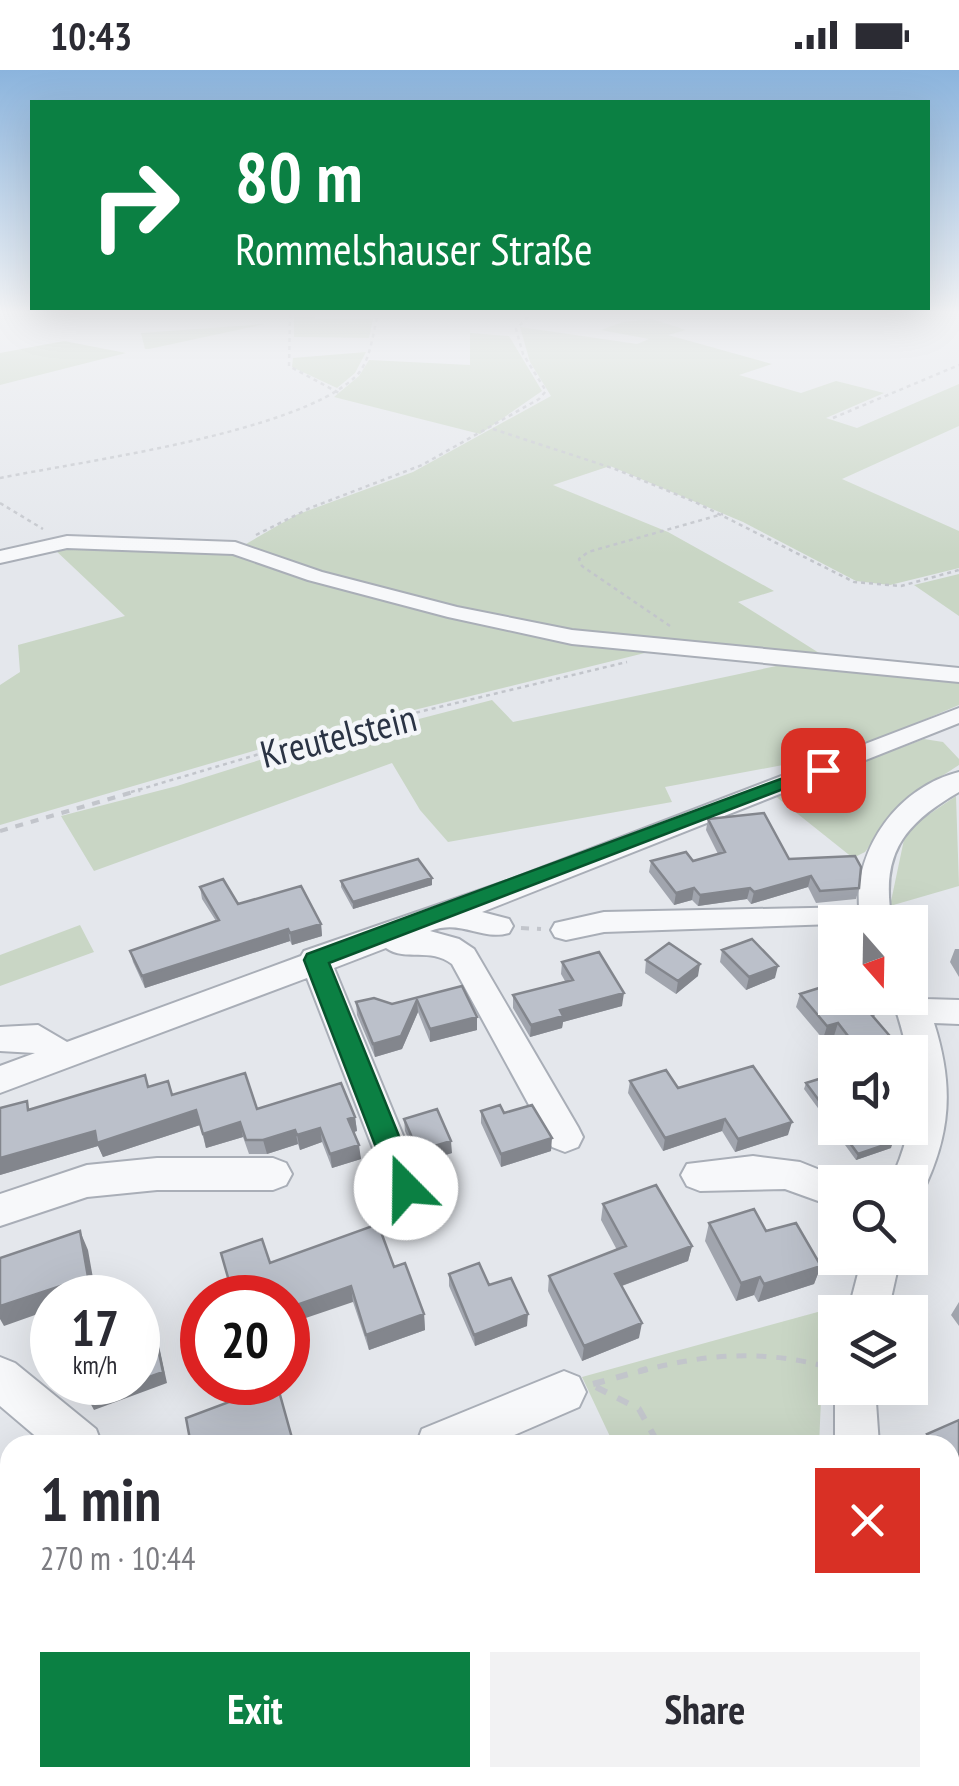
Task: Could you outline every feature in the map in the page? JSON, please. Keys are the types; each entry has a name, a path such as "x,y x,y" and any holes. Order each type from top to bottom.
{"street":[{"path":"0,557 66,542 234,548 315,576 455,614 572,637 959,676"},
{"path":"0,1080 946,721 959,746"},
{"path":"876,905 878,855 897,823 959,780"},
{"path":"448,913 498,926"},
{"path":"566,930 604,922 818,920"},
{"path":"391,933 400,944 428,940 449,944 464,957 565,1137"},
{"path":"315,960 406,1188"},
{"path":"928,1007 959,1012"},
{"path":"915,1015 928,1048 933,1094 929,1144 917,1165"},
{"path":"0,1039 38,1037 60,1055"},
{"path":"700,1176 770,1170 799,1174 818,1182"},
{"path":"0,1210 87,1182 156,1174 273,1174"},
{"path":"0,1378 68,1435"},
{"path":"462,1435 564,1392"},
{"path":"855,1405 856,1435"}],"path":[{"path":"0,478 178,441 307,406 336,394"},
{"path":"234,548 289,516 407,472 494,429 541,394"},
{"path":"833,418 890,394"},
{"path":"494,429 615,469 723,514 854,582 901,586 959,570"},
{"path":"0,503 66,542"},
{"path":"706,651 582,566 579,559 588,552 723,514"},
{"name":"Kreutelstein","path":"0,831 327,734 384,724 679,649"},
{"path":"498,926 566,930"},
{"path":"564,1392 714,1352 792,1354 818,1363"},
{"path":"564,1392 601,1386 639,1410 653,1435"}],"green space":[{"path":"337,394 538,394 480,434 334,397"},
{"path":"881,394 826,418 857,428 936,394 959,394 959,426 842,479 959,531 959,568 890,585 856,581 743,522 610,466 553,485 668,532 774,591 738,602 827,658 653,645 485,618 245,551 246,544 296,515 413,472 551,396"},
{"path":"53,548 246,554 300,575 657,650 277,744 0,825 0,685 20,672 18,645 125,616"},
{"path":"959,574 959,616 914,585"},
{"path":"800,661 959,679 959,705 819,764 815,759 665,787 672,802 448,842 420,810 392,763 94,871 61,816 177,786 339,735 365,733 492,700 513,722"},
{"path":"924,739 943,742 959,759 959,765 905,800 865,852 853,858 774,795"},
{"path":"956,796 959,886 890,905 906,830"},
{"path":"80,925 94,952 0,986 0,955"},
{"path":"818,1312 819,1435 609,1435 582,1377"}],"building":[{"path":"764,813 789,859 855,856 861,867 859,888 820,891 811,876 754,892 750,888 700,895 694,888 676,893 651,861 686,852 693,861 725,852 708,819"},
{"path":"418,859 432,878 353,902 341,881"},
{"path":"223,879 238,904 301,886 321,924 290,933 288,929 142,976 130,951 219,920 200,887"},
{"path":"752,939 778,966 749,977 722,950"},
{"path":"669,943 700,964 678,981 646,960"},
{"path":"599,952 624,993 560,1010 563,1016 531,1025 513,995 573,980 562,962"},
{"path":"462,986 477,1017 430,1029 417,1000 401,1036 373,1044 356,1002 374,998 392,1004"},
{"path":"818,988 818,1015 872,1015 889,1035 847,1035 838,1023 827,1026 800,994"},
{"path":"753,1066 792,1122 738,1139 725,1119 665,1138 630,1081 666,1070 678,1088"},
{"path":"245,1073 257,1109 341,1083 355,1117 348,1119 359,1145 330,1154 320,1128 297,1135 295,1130 263,1140 246,1140 240,1122 203,1134 196,1110 97,1143 95,1131 0,1158 0,1108 27,1101 28,1110 145,1075 148,1087 168,1081 172,1095"},
{"path":"818,1079 818,1099 806,1083"},
{"path":"500,1105 504,1113 532,1105 552,1138 501,1154 481,1111"},
{"path":"437,1109 451,1141 418,1151 404,1119"},
{"path":"851,1145 884,1145 858,1154"},
{"path":"656,1185 692,1246 615,1274 642,1323 584,1346 549,1276 626,1246 603,1204"},
{"path":"754,1209 766,1231 796,1223 818,1267 764,1284 760,1277 741,1283 709,1223"},
{"path":"378,1224 394,1267 405,1263 424,1314 366,1335 351,1286 310,1300 310,1275 227,1275 221,1253 262,1239 270,1263"},
{"path":"80,1231 88,1275 30,1275 30,1296 0,1306 0,1258"},
{"path":"479,1263 489,1285 511,1278 528,1314 474,1335 449,1274"},
{"path":"221,1405 283,1405 291,1435 189,1435 186,1418"},
{"path":"959,1420 959,1435 927,1434"}],"route":[{"path":"406,1188 315,960 517,888 823,770"}]}
